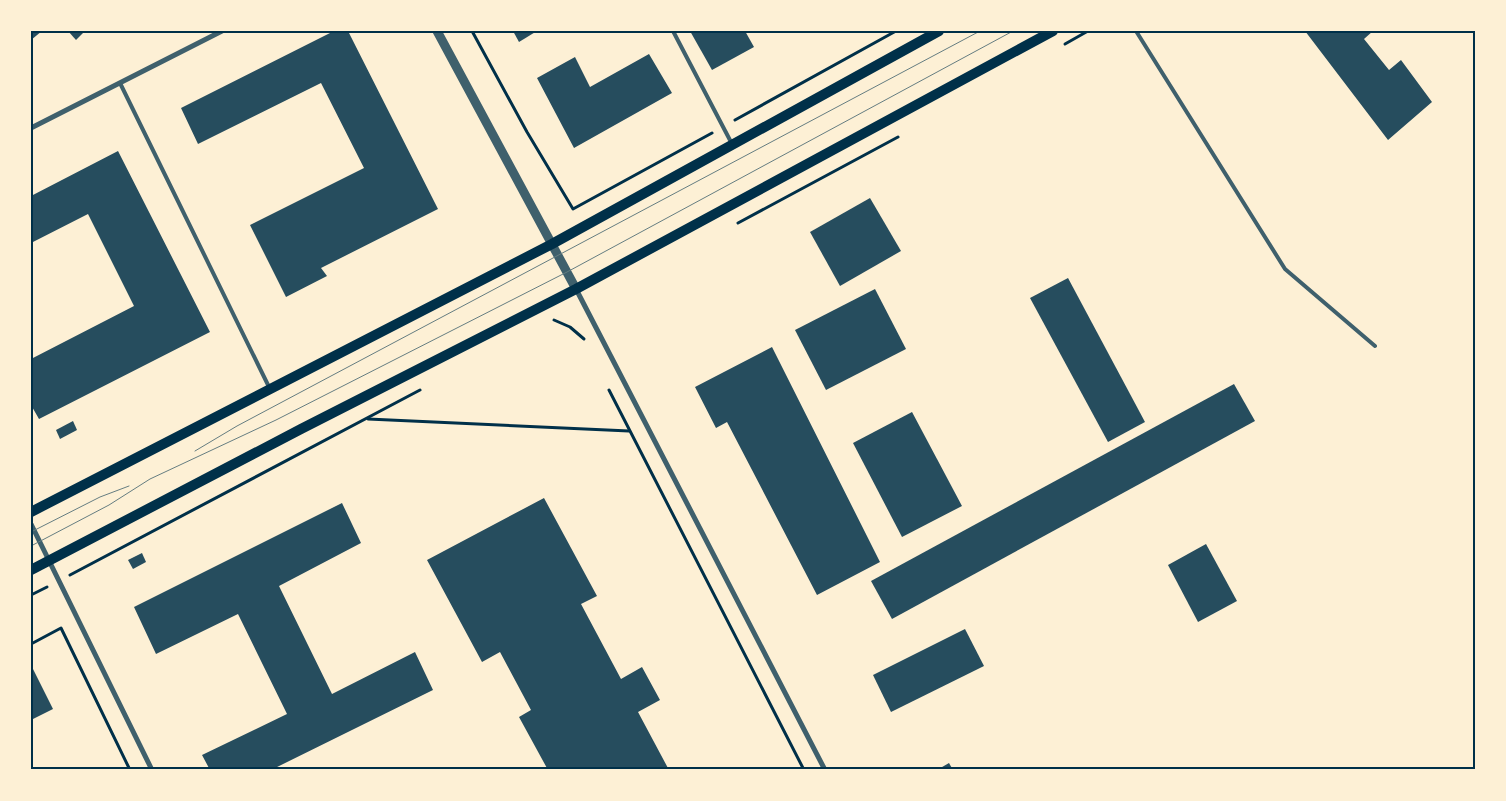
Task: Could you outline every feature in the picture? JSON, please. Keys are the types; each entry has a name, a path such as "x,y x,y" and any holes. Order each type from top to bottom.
{"main road":[{"path":"31,512 552,244 939,31"},
{"path":"31,570 576,289 1053,31"}],"street":[{"path":"31,128 222,31"},
{"path":"437,31 576,289 826,770"},
{"path":"31,524 152,770"}],"lane":[{"path":"673,31 732,144"},
{"path":"1136,31 1285,268 1375,346"},
{"path":"120,83 270,389"}],"path":[{"path":"472,31 527,132 573,209 896,31"},
{"path":"552,318 570,327 584,338 588,347"},
{"path":"609,389 804,770"},
{"path":"367,418 630,431"},
{"path":"31,644 61,628 130,770"}],"building":[{"path":"31,31 42,31 31,40"},
{"path":"68,31 85,31 76,40"},
{"path":"334,31 348,31 438,209 321,268 327,276 286,297 250,225 364,168 321,83 198,144 181,108"},
{"path":"513,31 537,31 519,42"},
{"path":"690,31 745,31 754,47 712,70"},
{"path":"1305,31 1373,31 1364,39 1389,70 1401,60 1432,102 1388,140"},
{"path":"649,54 672,93 574,148 537,78 575,57 590,87"},
{"path":"118,151 210,332 39,419 31,405 31,359 134,306 88,214 31,243 31,196"},
{"path":"870,198 901,251 840,286 810,232"},
{"path":"1068,278 1145,422 1108,442 1030,298"},
{"path":"875,289 906,349 826,390 795,330"},
{"path":"772,347 880,562 817,595 727,422 716,428 695,387"},
{"path":"1234,384 1255,421 892,619 871,581"},
{"path":"912,412 962,506 902,537 853,443"},
{"path":"73,421 77,430 60,439 56,430"},
{"path":"544,498 597,596 581,604 621,679 642,667 660,700 638,712 669,770 548,770 519,717 531,710 500,652 482,662 427,560"},
{"path":"342,503 361,543 279,586 332,694 415,652 433,690 271,770 210,770 202,755 287,714 238,614 156,654 134,607"},
{"path":"1206,544 1237,601 1198,622 1168,565"},
{"path":"142,553 146,562 133,569 128,560"},
{"path":"965,629 984,666 891,712 873,675"},
{"path":"31,665 53,709 31,720"},
{"path":"949,763 953,770 937,770"}],"tram line":[{"path":"195,451 237,426 980,31"},
{"path":"31,546 109,505 150,479 276,420 567,272 1013,31"},
{"path":"31,532 100,497 129,486"}]}
